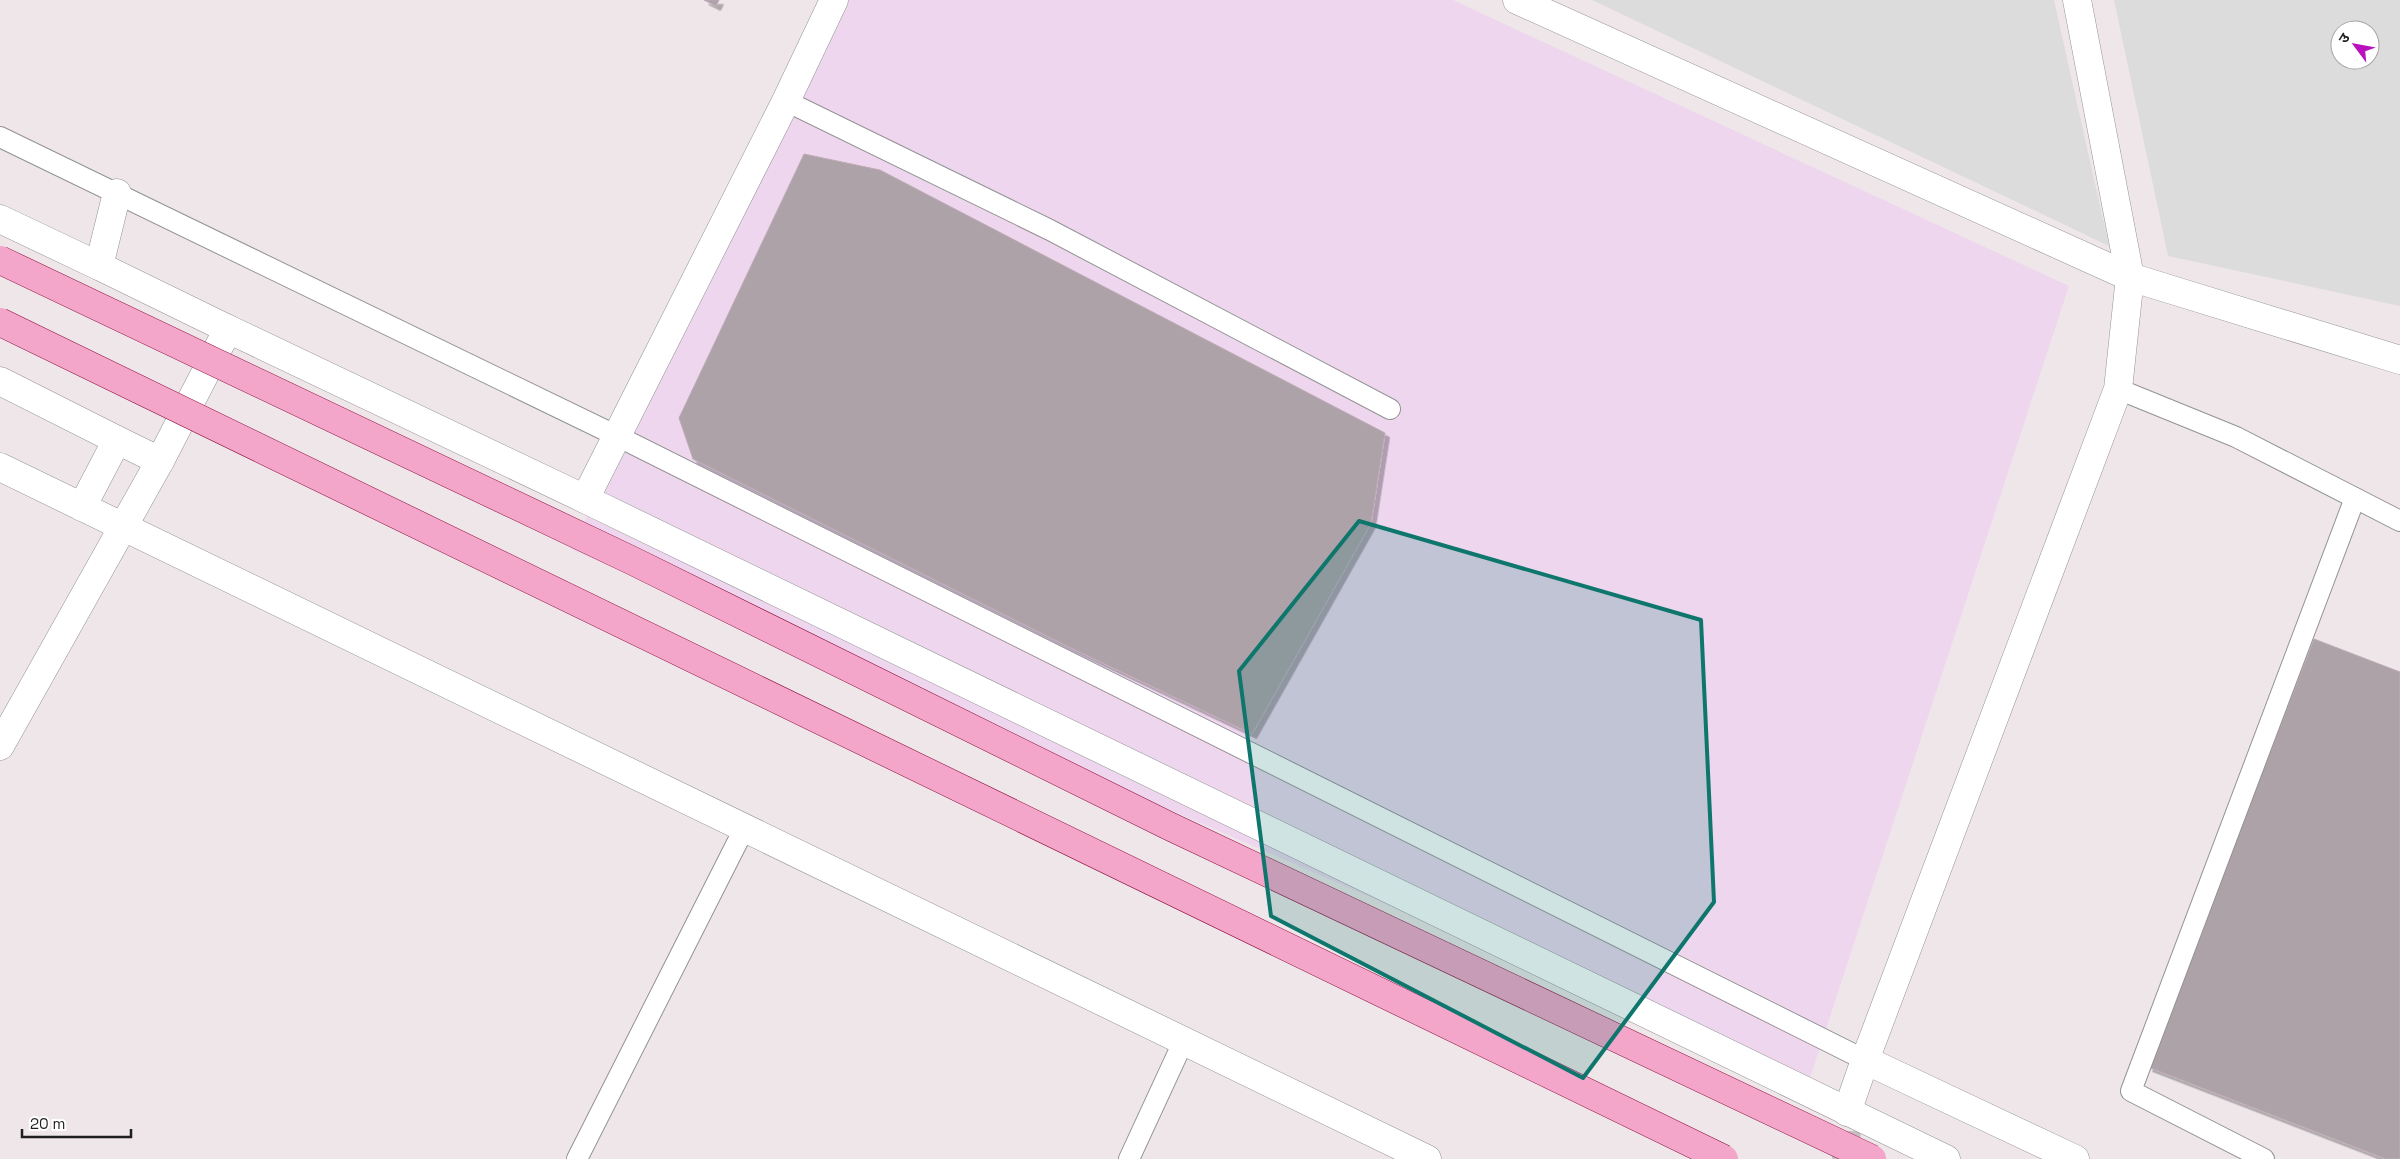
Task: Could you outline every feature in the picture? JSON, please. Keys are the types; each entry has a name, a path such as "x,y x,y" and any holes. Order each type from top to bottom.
{"main road":[{"path":"0,260 633,561 1169,826 1872,1159"},
{"path":"0,322 1724,1159"}],"street":[{"path":"585,500 786,101 834,0"},
{"path":"1517,0 2130,277 2400,360"},
{"path":"1847,1112 1864,1060 2118,389 2130,277 2077,0"},
{"path":"99,266 117,193"},
{"path":"0,219 1946,1159"},
{"path":"0,746 160,461 228,330"},
{"path":"0,381 160,461"},
{"path":"82,506 117,440"},
{"path":"0,466 745,826 1427,1159"},
{"path":"1864,1060 2075,1159"}],"lane":[{"path":"786,101 1050,230 1390,410"},
{"path":"0,137 617,436 1864,1060"},
{"path":"2118,389 2236,437 2400,521"},
{"path":"2264,1159 2131,1091 2355,498"},
{"path":"577,1159 745,826"},
{"path":"1129,1159 1184,1040"}],"highlighted area":[{"path":"1359,521 1701,620 1714,902 1583,1078 1271,916 1239,671"}],"shaded area":[{"path":"845,0 1453,0 2069,286 1807,1087 571,549 790,103"},
{"path":"1592,0 2054,0 2109,246"},
{"path":"2114,0 2400,0 2400,306 2168,256"}],"building":[{"path":"704,0 719,0 716,6"},
{"path":"804,154 880,170 1385,433 1371,523 1252,734 1067,646 693,459 679,418"},
{"path":"2314,639 2400,672 2400,1159 2386,1159 2148,1067"}],"tunnel":[{"path":"1846,1159 1847,1112"}]}
